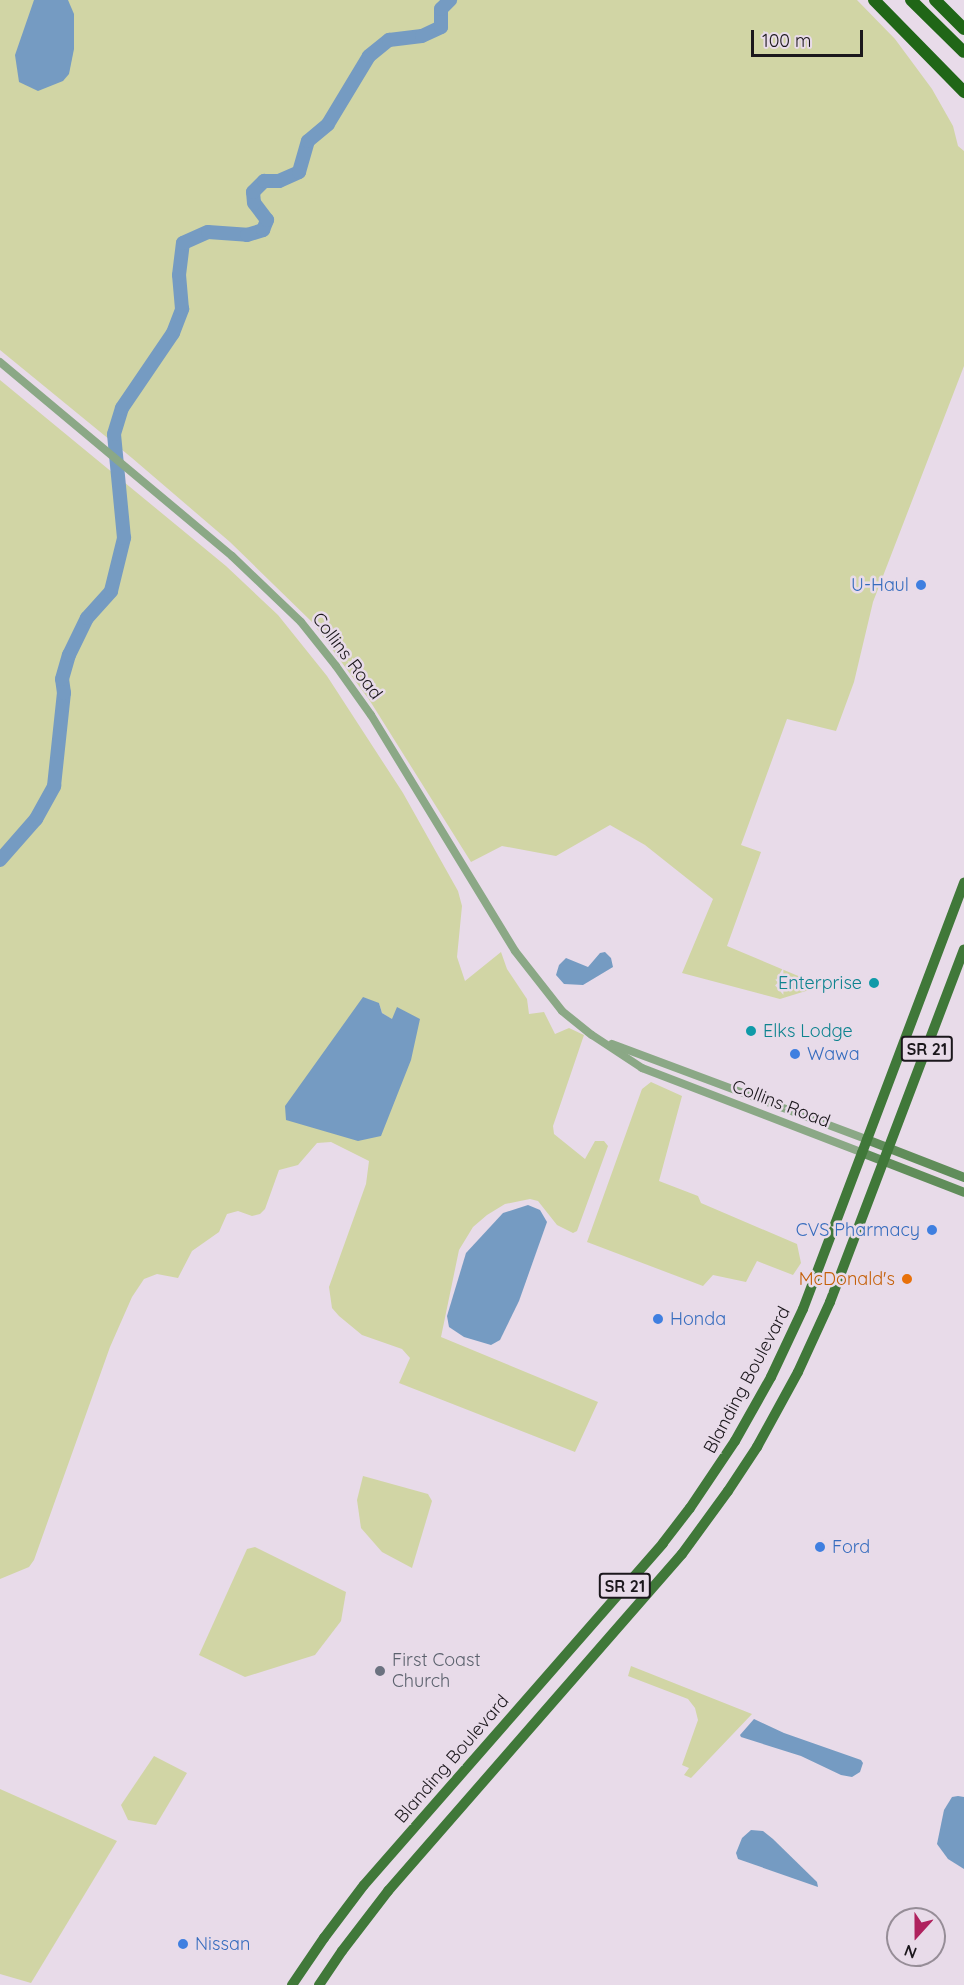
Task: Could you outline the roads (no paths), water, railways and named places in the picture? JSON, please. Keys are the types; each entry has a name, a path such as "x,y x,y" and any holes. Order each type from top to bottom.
{"highway":[{"path":"874,0 964,92"},
{"path":"911,0 964,52"},
{"path":"935,0 964,29"}],"main road":[{"name":"Blanding Boulevard","path":"292,1985 364,1885 559,1663 690,1508 735,1441 791,1337 964,882"},
{"name":"SR 21","path":"319,1985 388,1891 655,1585 707,1521 757,1447 811,1345 846,1264 964,950"},
{"name":"Collins Road","path":"866,1139 964,1177"},
{"name":"Collins Road","path":"861,1152 964,1192"},
{"path":"791,1337 811,1345"},
{"path":"690,1508 707,1521"},
{"path":"559,1663 576,1677"}],"street":[{"name":"Collins Road","path":"0,362 257,577 318,641 371,715 531,974 562,1011 592,1035 642,1068 861,1152"},
{"name":"Collins Road","path":"592,1035 866,1139"}],"water":[{"path":"34,0 68,0 74,14 74,49 69,74 63,81 38,91 19,82 15,55"},
{"path":"605,952 611,958 613,967 583,985 564,984 556,975 559,965 566,958 588,967 600,953"},
{"path":"363,997 379,1003 382,1013 392,1019 397,1007 420,1019 411,1060 381,1136 358,1141 286,1120 285,1106"},
{"path":"528,1205 540,1210 547,1222 519,1301 500,1340 491,1345 464,1337 449,1327 447,1316 466,1253 503,1213"},
{"path":"754,1719 784,1733 861,1760 863,1763 860,1772 852,1777 841,1775 801,1756 741,1737 740,1735"},
{"path":"952,1797 964,1797 964,1869 948,1859 937,1844 944,1810"},
{"path":"751,1830 763,1831 773,1839 817,1882 818,1887 738,1859 736,1853 742,1838"}],"waterway":[{"path":"0,860 36,819 54,786 64,693 62,679 69,655 87,618 111,591 124,538 114,434 122,408 173,333 182,309 179,275 183,243 208,232 247,235 263,230 267,220 254,203 253,192 264,181 279,181 299,172 308,141 328,124 369,56 389,40 422,36 441,27 441,9 450,0"}],"place":[{"name":"U-Haul","path":"921,585"},
{"name":"Enterprise","path":"874,983"},
{"name":"Elks Lodge","path":"751,1031"},
{"name":"Wawa","path":"795,1054"},
{"name":"CVS Pharmacy","path":"932,1230"},
{"name":"McDonald's","path":"907,1279"},
{"name":"Honda","path":"658,1319"},
{"name":"Ford","path":"820,1547"},
{"name":"First Coast Church","path":"380,1671"},
{"name":"Nissan","path":"183,1944"}]}
